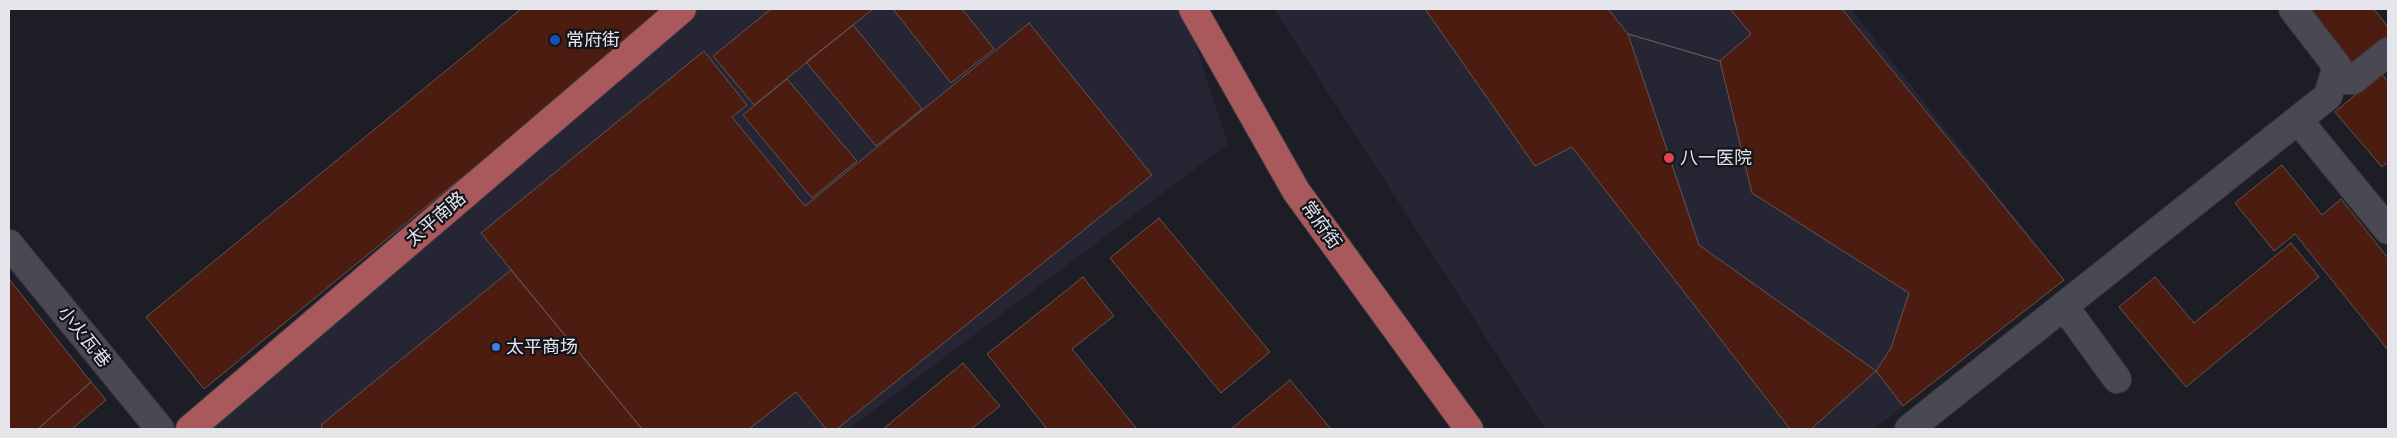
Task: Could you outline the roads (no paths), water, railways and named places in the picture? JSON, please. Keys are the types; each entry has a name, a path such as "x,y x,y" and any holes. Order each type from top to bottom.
{"main road":[{"name":"太平南路","path":"190,429 682,9"},
{"name":"常府街","path":"1193,9 1296,191 1469,429"}],"street":[{"path":"1909,429 2328,96 2337,66 2294,9"},
{"path":"2332,80 2354,80 2388,52"},
{"path":"2298,120 2388,230"},
{"name":"小火瓦巷","path":"9,244 160,429"},
{"path":"2064,306 2117,379"}],"place":[{"name":"常府街","path":"555,40"},
{"name":"八一医院","path":"1669,158"},
{"name":"太平商场","path":"496,347"}]}
